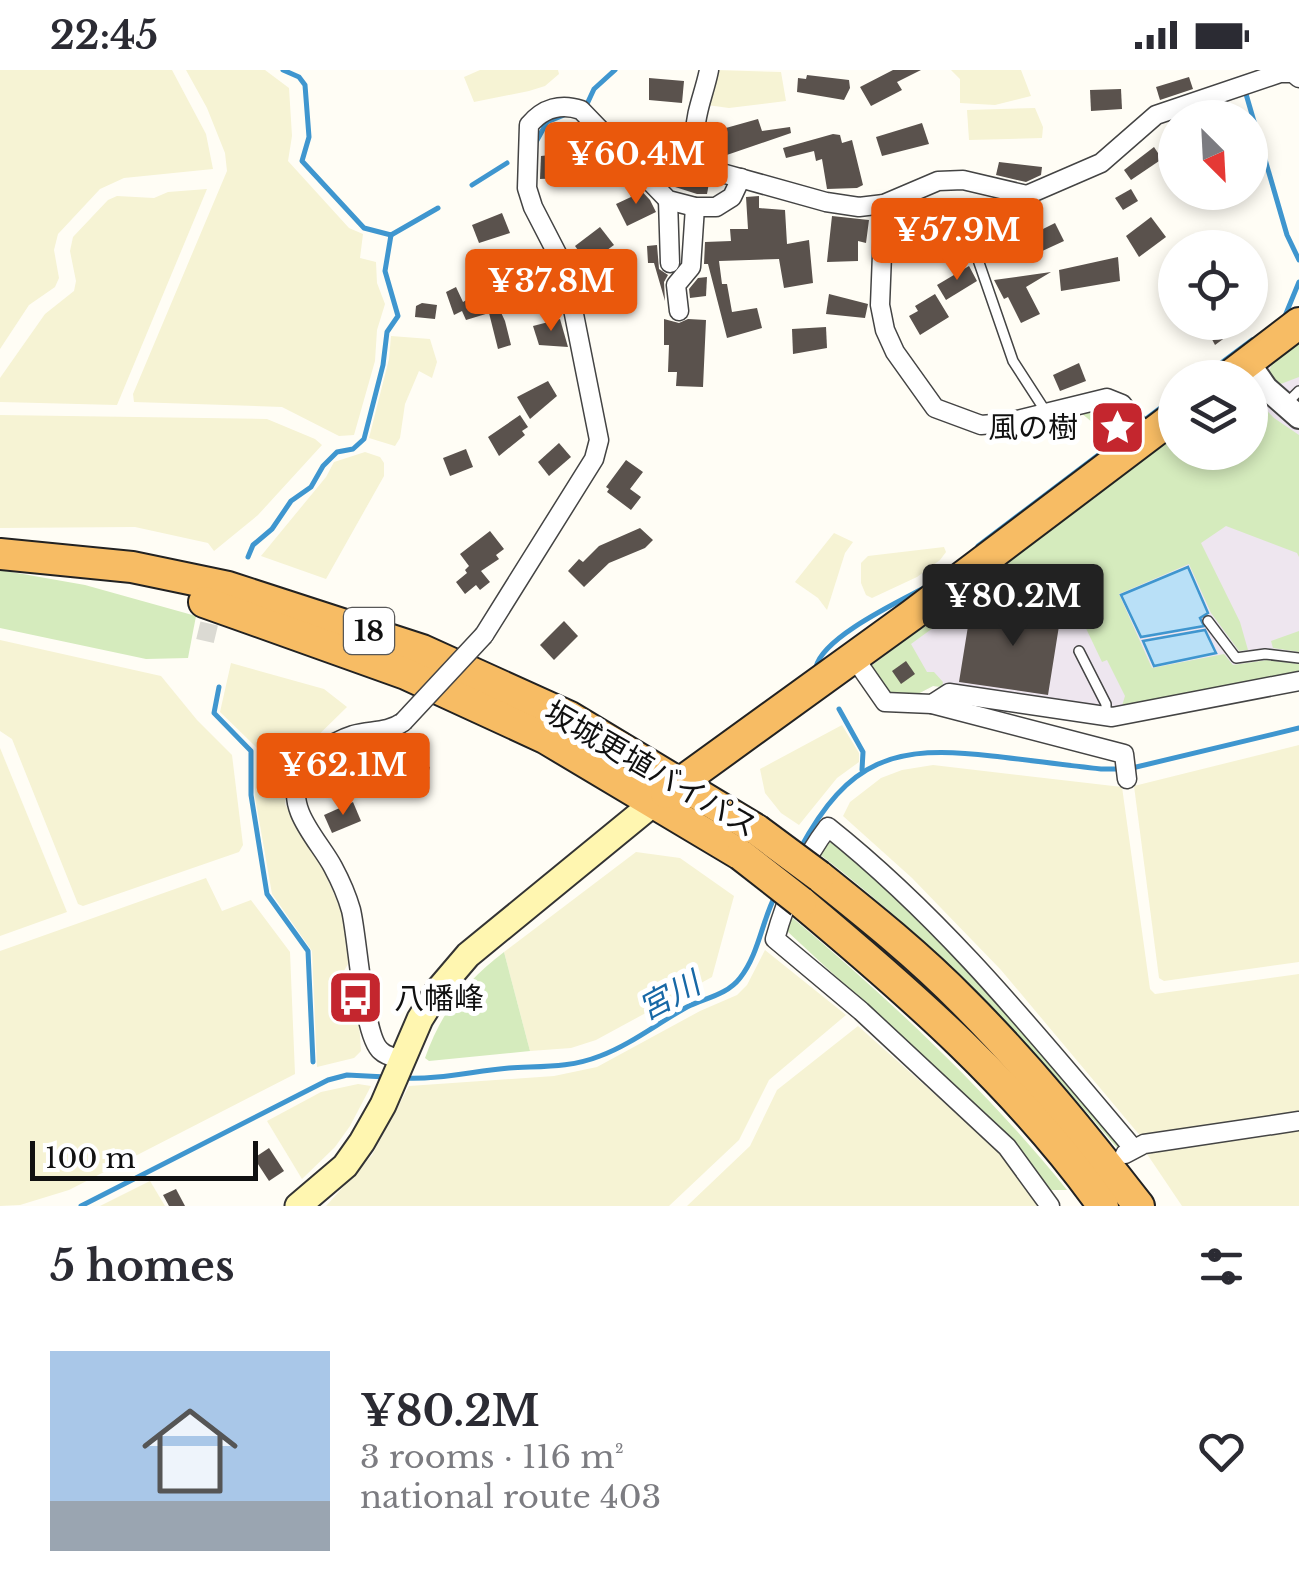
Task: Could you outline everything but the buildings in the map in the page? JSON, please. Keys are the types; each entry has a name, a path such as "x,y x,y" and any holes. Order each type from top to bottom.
{"highway":[{"path":"1250,360 1299,323"},
{"path":"668,792 853,656 1142,429 1158,423"},
{"name":"坂城更埴バイパス","path":"0,554 132,568 228,587 404,643 570,718 668,792 749,842 819,876 908,949 963,1000 1069,1115 1139,1206"},
{"name":"坂城更埴バイパス","path":"749,842 801,902 894,980 1001,1082 1103,1206"}],"main road":[{"path":"298,1206 345,1166 383,1105 420,1019 439,988 468,955 668,792"}],"street":[{"path":"709,70 694,117 701,158 711,170 826,202 859,207 884,204 938,181 963,180 1028,195 1101,163 1156,115 1280,73 1293,73 1299,78"},
{"path":"397,1072 368,1030 361,959 350,908 334,868 300,814 296,798 298,780 332,744 354,735 394,729 404,722 484,635 594,460 599,440 565,269 526,188 529,125 548,110 568,106 582,110 668,200 695,208 716,207 732,197 740,178"},
{"path":"668,200 670,263"},
{"path":"884,204 880,305 885,330 895,352 935,408 981,425 1107,398 1122,404 1142,429"},
{"path":"679,311 676,285 691,267 695,208"},
{"path":"1268,389 1294,405"},
{"path":"853,656 884,702 932,704 1124,754 1126,770"},
{"path":"932,704 949,693 1106,717 1299,681"},
{"path":"1059,1203 1006,1147 861,1011 775,939 811,849 828,827 903,890 973,960 1130,1151 1299,1121"}],"lane":[{"path":"882,246 959,241 970,247 976,254 1013,361 1046,412"},
{"path":"1208,620 1236,658 1265,654 1299,658"},
{"path":"1079,651 1106,704 1106,717"}],"shaded area":[{"path":"0,70 172,70 206,134 213,169 124,178 100,189 58,234 54,250 59,278 55,287 29,305 0,349"},
{"path":"186,70 265,70 289,88 292,136 288,161 349,228 363,234 360,258 376,262 377,283 385,304 377,330 375,361 354,435 339,436 282,407 134,402 133,394 227,171 225,153 207,108"},
{"path":"480,70 558,70 559,74 545,86 474,102 464,77"},
{"path":"716,70 781,72 786,101 729,108 707,105"},
{"path":"951,70 1021,70 1031,96 995,105 960,103 960,79"},
{"path":"1035,108 1043,127 1042,138 969,140 967,110"},
{"path":"207,189 117,405 0,402 0,378 45,314 74,291 70,251 73,237 108,200 117,196 154,198 168,192"},
{"path":"391,336 430,339 437,362 432,378 419,371 405,404 400,438 395,446 369,438"},
{"path":"1299,342 1299,675 1112,710 933,686 912,697 871,666 1158,449 1158,470 1268,470 1268,365"},
{"path":"0,415 267,419 322,445 258,515 214,551 208,543 135,527 0,528"},
{"path":"365,452 380,457 384,476 326,579 261,556 334,462"},
{"path":"834,533 853,542 845,553 827,610 818,598 795,582"},
{"path":"944,547 946,552 940,560 917,577 872,598 866,595 861,583 861,563 868,556"},
{"path":"0,640 161,676 232,755 243,845 239,852 83,906 78,904 12,739 0,731"},
{"path":"231,663 324,689 347,707 301,752 288,775 285,804 325,873 345,920 352,957 344,971 349,996 358,1006 361,1051 354,1058 317,1067 312,951 272,894 255,797 257,748 220,712"},
{"path":"842,725 859,753 859,762 837,778 799,825 781,813 765,793 760,769"},
{"path":"1299,745 1299,962 1164,981 1159,978 1134,786"},
{"path":"0,748 67,912 0,936"},
{"path":"933,765 1122,787 1150,989 1155,994 1299,974 1299,1115 1142,1138 1001,970 912,878 843,816 850,802 881,778"},
{"path":"636,852 680,858 734,896 712,977 596,1040 571,1048 530,1051 504,952"},
{"path":"206,878 222,911 251,900 290,952 295,1074 69,1190 20,1205 0,1206 0,951"},
{"path":"765,950 846,1015 769,1080 739,1140 669,1206 326,1206 372,1155 409,1086 554,1076 597,1067 737,995 747,985"},
{"path":"858,1026 994,1147 1039,1203 687,1206 750,1146 777,1090"},
{"path":"358,1084 371,1086 350,1126 302,1179 267,1121 321,1092"},
{"path":"1299,1126 1299,1206 1182,1206 1147,1154"},
{"path":"150,1181 165,1206 100,1206"}],"green space":[{"path":"1299,342 1299,377 1278,385 1268,374 1273,361"},
{"path":"1102,408 1117,412 1130,427 1113,440 1080,412"},
{"path":"1268,412 1299,435 1299,557 1226,526 1201,543 1240,622 1248,650 1239,651 1211,613 1189,564 1119,594 1152,668 1224,654 1233,665 1267,660 1299,664 1299,675 1121,709 1125,696 1107,660 1102,662 1063,580 1050,578 1032,587 989,587 911,644 927,672 934,672 943,682 942,687 933,686 912,697 890,696 871,666 1158,449 1158,470 1268,470"},
{"path":"0,570 85,585 196,616 188,658 146,659 0,628"},
{"path":"1299,631 1299,652 1273,648 1271,641"},
{"path":"834,842 898,896 968,964 1119,1143 1118,1149 977,993 901,921 818,853 825,844"},
{"path":"788,914 934,1045 1003,1115 1067,1190 1051,1190 1010,1138 788,932"},
{"path":"504,952 530,1051 429,1061 425,1058 431,1041 447,1012 478,974"}],"water":[{"path":"1188,567 1208,613 1200,618 1204,626 1141,637 1121,595"},
{"path":"1205,630 1216,653 1154,666 1143,641"}],"waterway":[{"path":"283,70 299,77 305,85 309,137 302,161 364,228 391,235"},
{"path":"587,104 594,89 615,70"},
{"path":"1246,94 1287,235 1299,260"},
{"path":"536,142 547,122 564,115"},
{"path":"472,185 507,163"},
{"path":"391,235 438,208"},
{"path":"248,557 253,545 272,529 291,501 311,487 323,466 337,452 353,449 364,439 383,365 387,332 398,316 385,271 391,235"},
{"path":"1285,316 1299,282"},
{"path":"1225,360 1252,340"},
{"path":"978,546 1158,410"},
{"path":"816,667 846,632 926,587"},
{"path":"219,687 214,713 251,751 251,795 267,894 308,951 313,1062"},
{"path":"839,709 863,752 862,770"},
{"name":"宮川","path":"1132,768 1299,728"},
{"name":"宮川","path":"800,849 818,819 856,777 901,756 958,753 1121,769"},
{"name":"宮川","path":"402,1078 566,1065 611,1051 735,984 752,958 776,894"},
{"name":"宮川","path":"81,1206 328,1080 347,1075 386,1077"}],"tunnel":[{"path":"205,641 222,570"}],"place":[{"name":"風の樹","path":"1117,427"},
{"name":"八幡峰","path":"355,998"}]}
